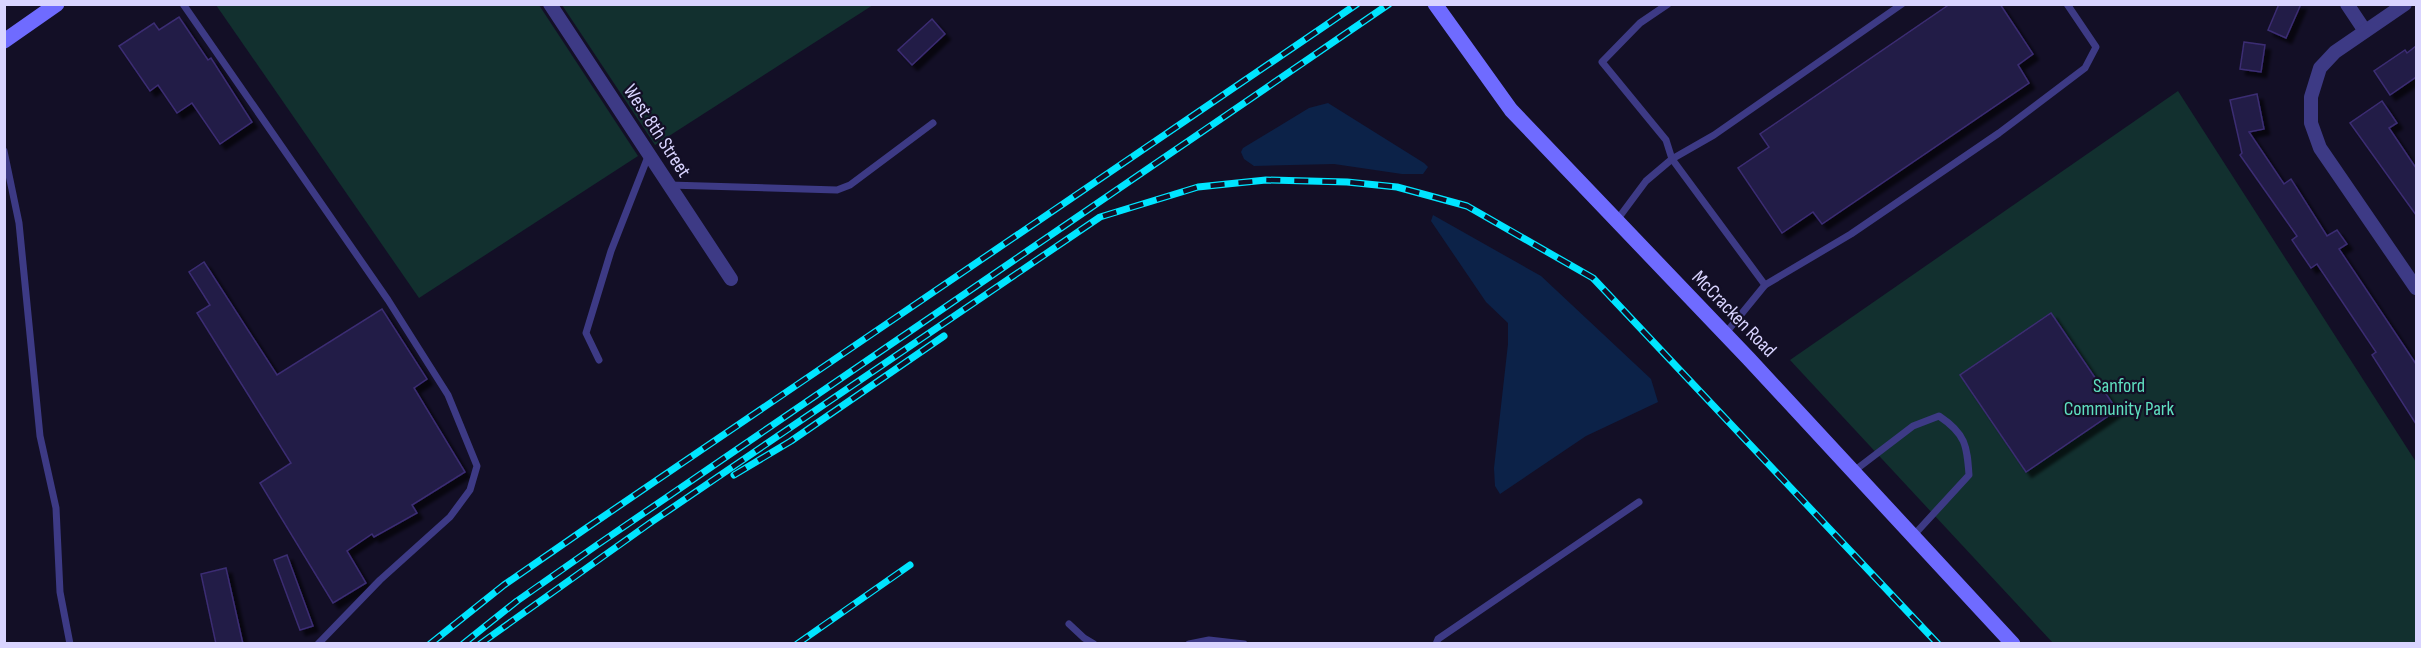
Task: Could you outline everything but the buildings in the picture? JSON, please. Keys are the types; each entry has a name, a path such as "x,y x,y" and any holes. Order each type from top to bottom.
{"street":[{"path":"4,41 57,4"},
{"name":"West 8th Street","path":"550,4 731,279"},
{"name":"McCracken Road","path":"1435,4 1511,110 1725,334 2013,644"},
{"path":"2347,4 2366,31"},
{"path":"2405,4 2335,52 2320,68 2312,97 2311,123 2320,148 2416,288"}],"lane":[{"path":"183,4 388,300 448,395 477,466 470,490 450,517 380,580 318,644"},
{"path":"1668,4 1640,24 1602,62 1666,140 1672,159 1765,285"},
{"path":"1616,221 1646,181 1672,159 1714,135 1902,4"},
{"path":"1725,334 1765,285 1851,234 1999,133 2085,68 2096,47 2067,4"},
{"path":"669,185 837,190 849,185 933,123"},
{"path":"4,151 19,223 40,436 56,508 60,592 70,644"},
{"path":"599,360 586,333 611,251 649,154"},
{"path":"1854,472 1913,426 1939,416 1949,423 1968,446 1969,476 1913,536"},
{"path":"1436,644 1438,639 1639,502"},
{"path":"1069,624 1094,644"},
{"path":"1189,644 1209,640 1244,644"}],"green space":[{"path":"216,5 539,5 638,156 419,298"},
{"path":"562,5 873,5 655,145"},
{"name":"Sanford Community Park","path":"2178,91 2416,462 2416,643 2053,643 1790,360"}],"water":[{"path":"1328,103 1428,167 1423,174 1402,174 1334,164 1254,166 1244,159 1241,152 1243,148 1309,108"},
{"path":"1433,215 1541,276 1651,379 1658,402 1586,436 1500,494 1495,486 1494,468 1508,344 1508,323 1486,302 1431,221"}],"railway":[{"path":"430,644 504,585 585,529 1357,4"},
{"path":"463,644 517,601 597,545 1389,4"},
{"path":"480,644 650,523 1100,217 1198,187 1266,180 1347,182 1397,187 1467,206 1593,278 1938,644"},
{"path":"734,475 791,441 944,336"},
{"path":"797,644 910,565"}]}
